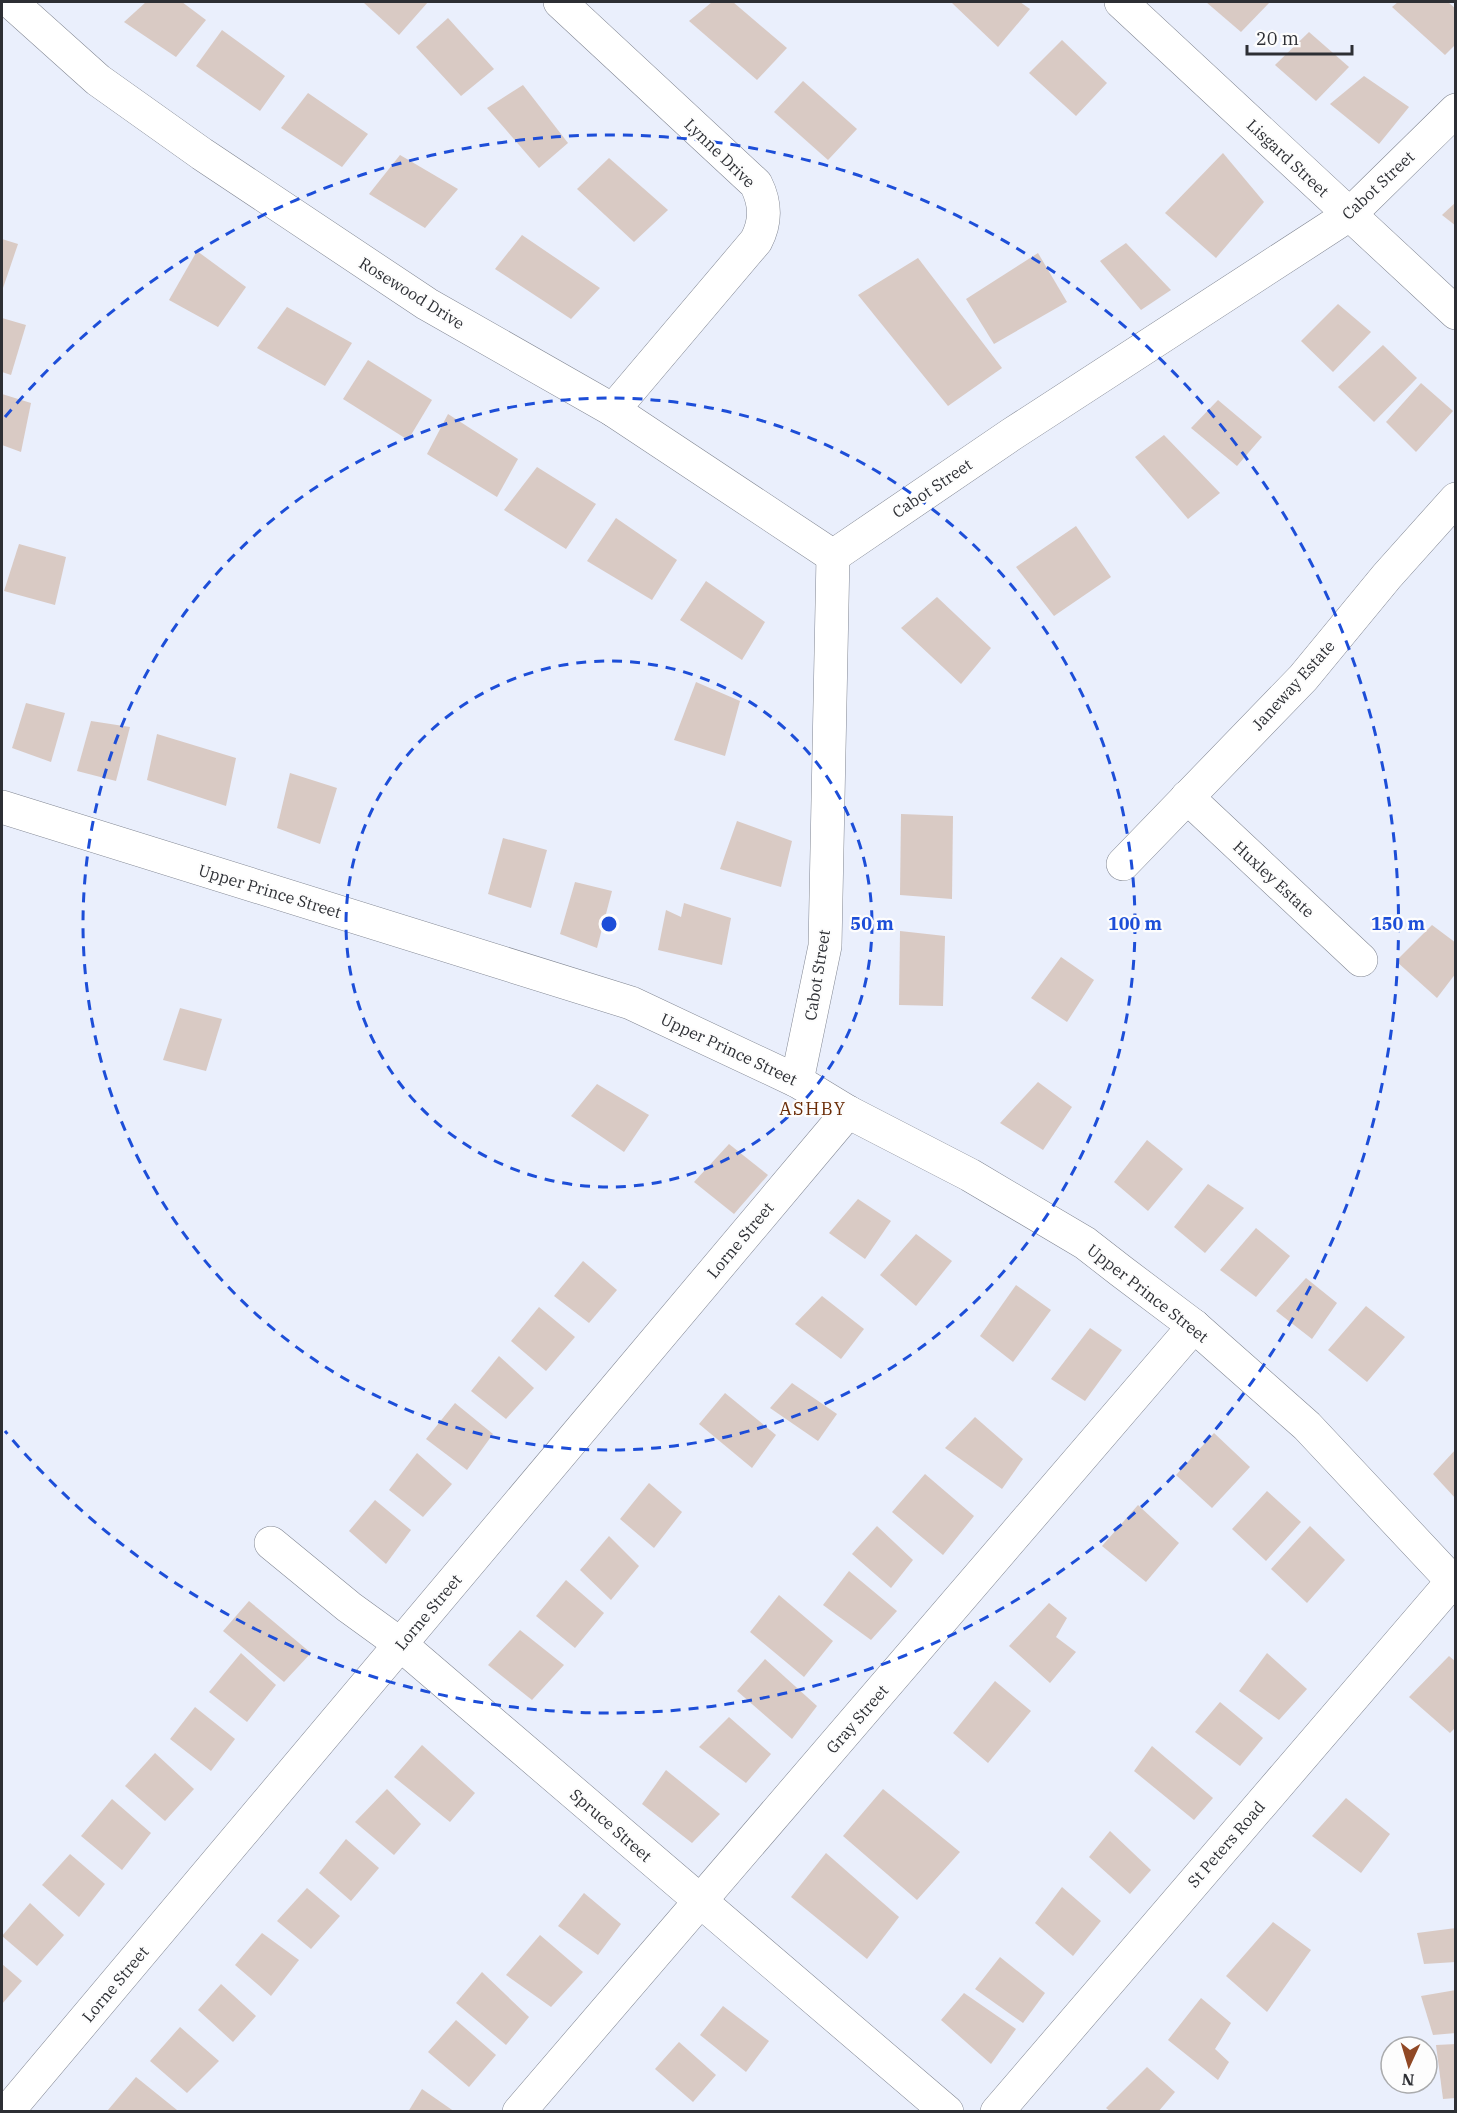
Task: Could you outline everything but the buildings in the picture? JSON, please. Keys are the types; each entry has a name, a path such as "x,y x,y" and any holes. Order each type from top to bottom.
{"street":[{"name":"Rosewood Drive","path":"11,2 98,80 202,154 427,304 613,410 833,556"},
{"name":"Lynne Drive","path":"560,2 756,184 764,206 764,221 756,241 613,410"},
{"name":"Lisgard Street","path":"1121,2 1455,313"},
{"name":"Cabot Street","path":"797,1081 825,946 833,556 1012,434 1349,215 1455,110"},
{"name":"Janeway Estate","path":"1123,864 1303,678 1400,560 1455,499"},
{"name":"Huxley Estate","path":"1187,797 1361,960"},
{"name":"Upper Prince Street","path":"2,807 631,1003 797,1081 848,1112 970,1175 1085,1243 1194,1326 1307,1426 1454,1581"},
{"name":"Lorne Street","path":"8,2112 848,1112"},
{"name":"Gray Street","path":"519,2112 1194,1326"},
{"name":"Spruce Street","path":"271,1543 349,1607 400,1644 946,2112"},
{"name":"St Peters Road","path":"997,2112 1454,1581"}],"district":[{"name":"ASHBY","path":"813,1109"}]}
